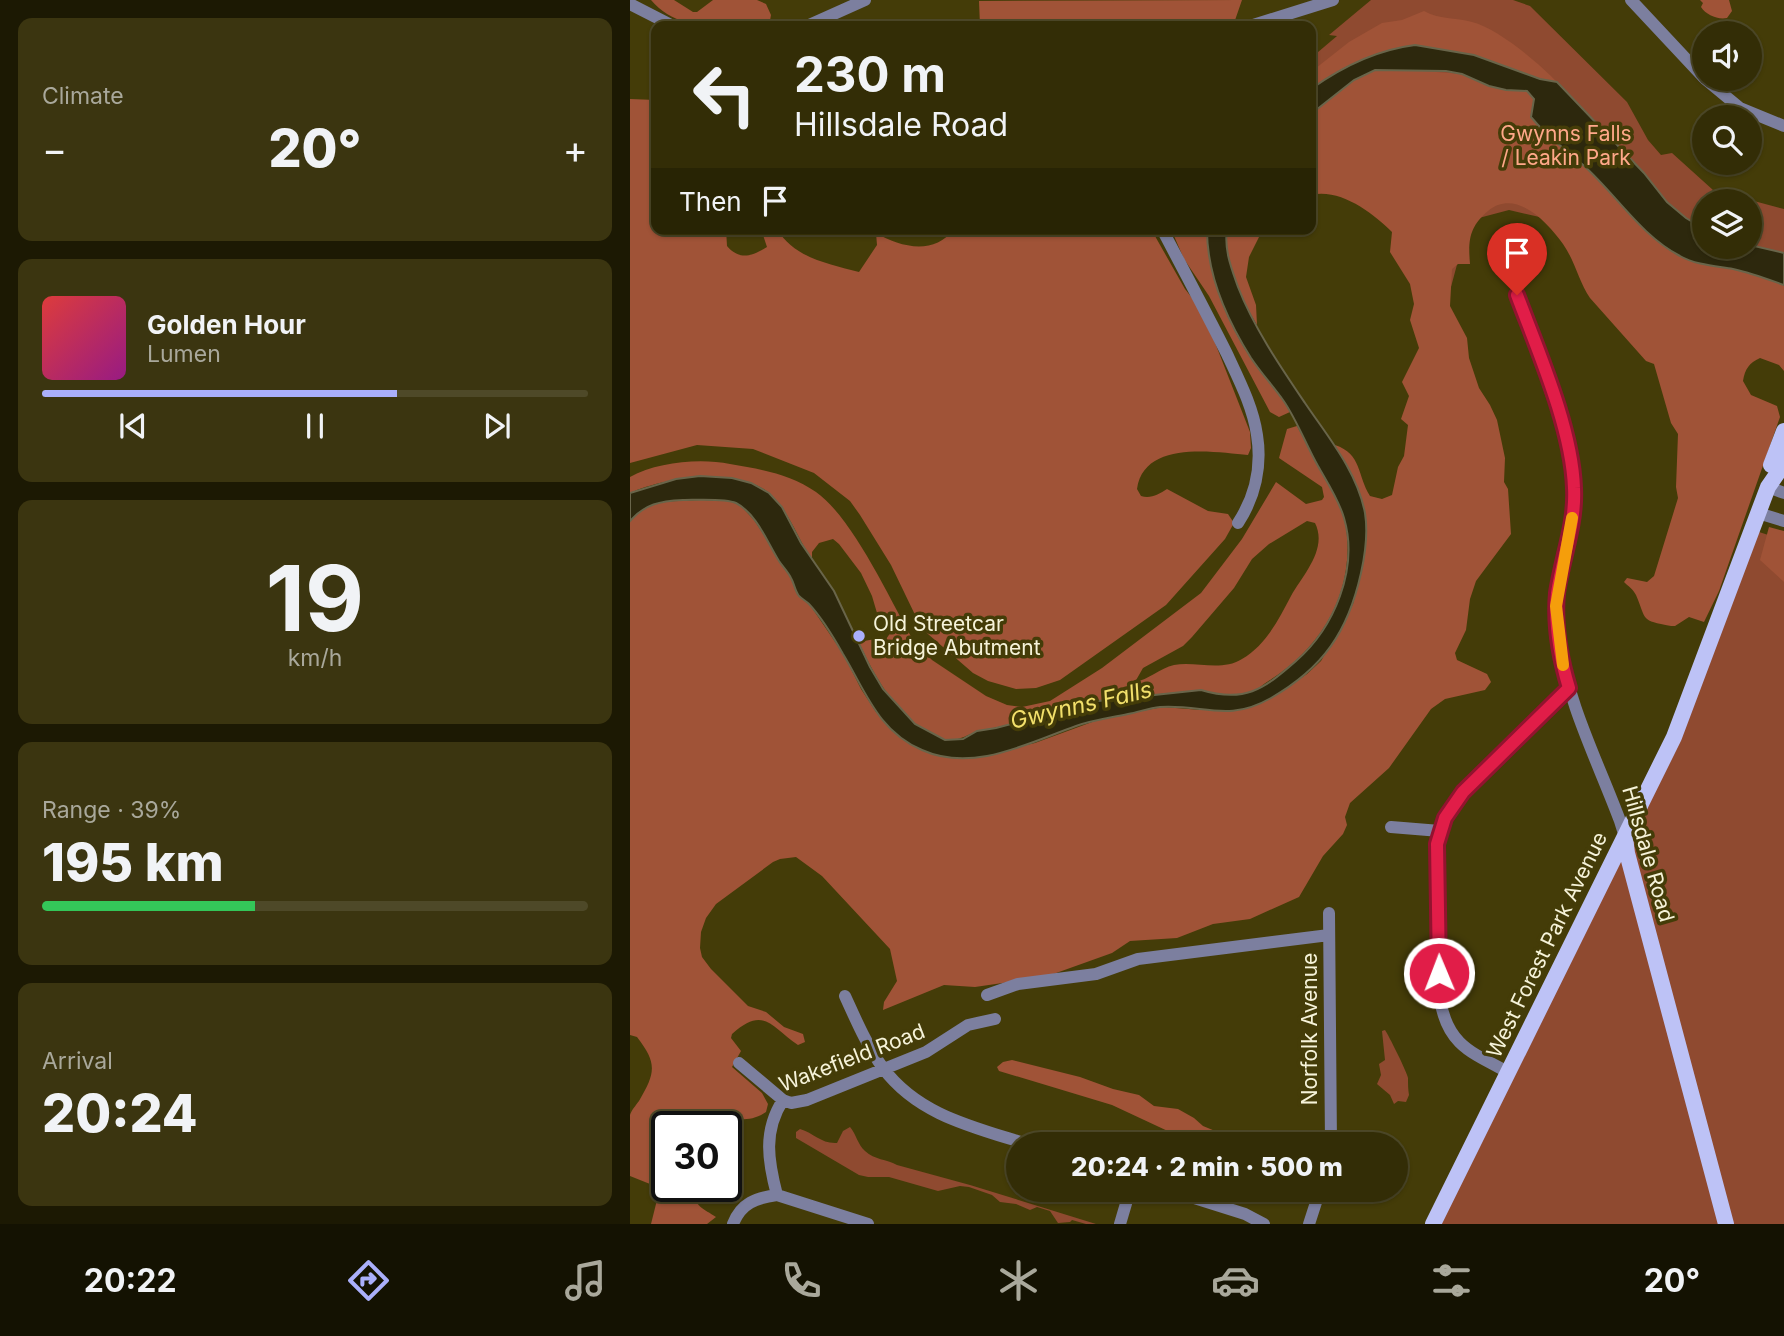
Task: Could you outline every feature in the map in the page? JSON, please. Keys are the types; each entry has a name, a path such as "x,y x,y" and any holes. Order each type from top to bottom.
{"main road":[{"name":"West Forest Park Avenue","path":"1768,487 1768,474 1784,431"},
{"name":"West Forest Park Avenue","path":"1433,1224 1681,718 1768,487 1784,457"},
{"name":"Hillsdale Road","path":"1625,837 1630,866 1726,1224"}],"street":[{"path":"818,21 865,0"},
{"path":"1266,21 1333,0"},
{"path":"1631,0 1692,64"},
{"path":"630,4 663,21"},
{"path":"1720,91 1740,108 1784,126"},
{"path":"1165,235 1238,378 1257,434 1258,471 1248,504 1238,523"},
{"name":"Hillsdale Road","path":"1517,295 1565,431 1572,466 1572,520 1556,606 1559,641 1569,688 1625,837"},
{"path":"1768,487 1784,493"},
{"path":"1758,513 1784,521"},
{"path":"1507,1072 1461,1045 1446,1025 1442,1013 1437,844 1445,818 1463,792 1569,688"},
{"path":"1391,827 1440,831"},
{"name":"Norfolk Avenue","path":"1329,913 1331,1132"},
{"path":"987,995 1018,984 1096,974 1138,959 1329,935"},
{"path":"845,996 883,1068 913,1099 949,1119 1006,1137"},
{"name":"Wakefield Road","path":"777,1195 768,1147 772,1119 783,1100 791,1103 807,1100 936,1047 968,1025 996,1018"},
{"path":"738,1063 783,1100"},
{"path":"733,1224 743,1207 762,1197 777,1195 868,1224"},
{"path":"1119,1224 1126,1202"},
{"path":"1208,1202 1245,1214 1264,1224"},
{"path":"1309,1224 1316,1202"}],"green space":[{"name":"Gwynns Falls / Leakin Park","path":"1371,0 1513,0 1530,6 1627,102 1648,140 1661,155 1672,153 1692,171 1692,175 1696,175 1712,189 1692,189 1692,259 1762,259 1762,203 1784,209 1784,338 1544,218 1509,210 1475,219 1462,246 1437,339 1406,204 1316,152 1316,54 1337,36 1329,35"},
{"path":"1759,532 1784,540 1784,1224 1441,1224 1677,747"},
{"path":"1385,1030 1408,1078 1409,1095 1406,1102 1398,1101 1394,1104 1390,1095 1377,1084 1381,1075 1379,1064 1385,1060 1382,1031"},
{"path":"850,1127 863,1149 877,1158 1006,1196 1006,1202 1025,1202 1096,1224 1072,1220 1058,1223 1050,1211 1037,1207 1030,1210 1016,1204 1000,1202 992,1195 969,1187 960,1186 938,1191 889,1177 859,1175 796,1138 796,1132 800,1129 826,1142 837,1143 843,1131"}],"shaded area":[{"path":"651,0 674,0 697,12 713,0 757,0 766,4 771,15 770,21 684,21 663,11"},
{"path":"1242,0 1235,21 980,21 979,1"},
{"path":"1700,0 1729,0 1732,11 1727,18 1716,18 1703,10"},
{"path":"1424,11 1482,26 1529,56 1557,82 1540,79 1474,55 1332,74 1316,85 1316,68 1349,42 1382,23 1402,20"},
{"path":"1415,45 1474,55 1540,79 1557,82 1644,173 1667,202 1692,222 1692,259 1762,259 1762,248 1784,253 1784,285 1740,271 1692,261 1666,247 1640,226 1582,164 1537,124 1531,117 1534,99 1527,91 1489,86 1462,74 1446,71 1375,70 1354,80 1316,110 1316,86 1348,66 1373,55"},
{"path":"1398,69 1462,74 1489,86 1527,91 1534,99 1531,117 1594,176 1640,226 1666,247 1693,261 1784,285 1784,371 1779,365 1760,358 1748,367 1743,381 1751,395 1777,406 1780,417 1719,591 1704,622 1689,617 1671,626 1649,620 1644,615 1635,593 1624,582 1627,578 1647,582 1654,576 1678,498 1678,434 1671,423 1654,364 1646,361 1590,298 1567,251 1548,226 1520,206 1509,203 1499,205 1488,211 1473,229 1469,248 1470,264 1458,264 1452,269 1450,306 1467,338 1469,358 1479,388 1497,420 1505,458 1504,482 1508,489 1511,534 1476,581 1470,599 1466,630 1455,653 1457,660 1487,674 1491,682 1485,690 1445,699 1431,709 1389,768 1350,803 1343,834 1323,856 1299,897 1250,919 1213,924 1177,938 1130,941 1112,953 1045,977 975,987 944,985 883,1010 884,1002 897,981 890,949 822,876 796,857 773,862 716,904 706,918 701,932 700,948 702,957 711,969 748,1006 766,1012 784,1027 803,1034 805,1042 798,1045 774,1026 760,1020 743,1025 732,1034 731,1038 741,1051 732,1067 762,1093 768,1104 766,1112 753,1118 742,1119 742,1111 651,1111 651,1184 630,1176 630,1115 649,1082 652,1068 644,1046 637,1037 630,1035 630,521 640,510 655,502 732,501 741,506 766,538 792,579 798,595 810,605 844,655 876,712 973,758 1035,743 1103,718 1163,707 1201,710 1288,687 1321,661 1353,604 1362,570 1365,514 1357,490 1335,445 1344,449 1355,460 1370,496 1382,499 1392,495 1398,467 1404,456 1408,425 1401,419 1409,396 1402,382 1419,348 1410,320 1414,304 1410,284 1390,252 1392,232 1355,204 1333,195 1316,195 1316,110 1354,80 1375,70"},
{"path":"630,99 651,100 651,235 726,235 727,246 737,254 746,256 767,247 763,235 781,235 793,247 813,258 859,272 877,245 876,235 906,245 927,246 948,235 1154,235 1185,289 1203,312 1250,432 1251,448 1248,455 1182,452 1166,456 1142,473 1137,489 1141,496 1148,497 1167,489 1208,511 1228,514 1234,523 1225,539 1166,605 1060,680 1036,688 1016,689 988,681 973,673 928,634 918,621 891,565 860,515 850,501 814,473 753,449 697,445 630,463"},
{"path":"1174,235 1207,235 1215,281 1234,330 1290,412 1279,417 1270,412 1209,296 1184,259"},
{"name":"Gwynns Falls","path":"1207,235 1227,235 1229,258 1244,302 1277,361 1349,469 1361,498 1366,520 1366,543 1361,573 1356,594 1341,631 1319,661 1271,698 1241,710 1156,708 1082,724 1000,753 961,758 941,756 907,742 884,721 828,628 796,592 790,576 761,529 743,508 725,500 667,501 647,507 630,521 630,493 676,479 700,476 732,478 751,483 769,493 782,507 801,543 834,591 883,689 915,724 945,740 963,739 977,731 1098,701 1201,690 1216,694 1241,694 1263,686 1310,647 1332,615 1345,577 1348,537 1333,491 1293,416 1251,358 1234,328 1220,297"},
{"path":"1227,235 1260,235 1249,257 1246,277 1256,305 1257,325 1230,267"},
{"path":"1297,426 1331,487 1345,521 1347,545 1346,569 1333,612 1307,650 1290,666 1248,694 1224,695 1201,690 1112,699 980,731 954,740 930,735 917,726 892,700 882,685 859,642 875,639 884,642 891,628 877,613 861,573 833,539 819,543 812,552 812,560 778,502 758,486 742,480 723,477 682,479 662,482 630,493 630,477 653,468 692,462 718,462 764,470 806,486 830,504 844,520 870,561 913,640 932,660 986,696 1007,705 1022,707 1050,701 1102,668 1201,593 1242,539 1276,482 1306,504 1322,500 1322,487 1279,458 1287,429","holes":["1307,521 1315,523 1318,542 1312,561 1271,631 1251,653 1226,665 1174,665 1135,682 1143,668 1183,646 1192,637 1234,588 1252,559 1269,544"]},
{"path":"1769,527 1784,531 1784,582 1760,560"},
{"path":"1012,1060 1139,1095 1154,1106 1178,1109 1203,1126 1218,1132 1170,1132 1112,1105 999,1071 997,1067"},
{"path":"656,1202 697,1202 716,1217 707,1224 651,1224"}],"slow traffic":[{"path":"1563,665 1556,606 1572,518"}],"place":[{"name":"Old Streetcar Bridge Abutment","path":"859,636"}],"route":[{"path":"1439,973 1437,844 1445,818 1463,792 1569,688 1559,641 1556,606 1574,504 1572,466 1565,431 1517,295"}]}
